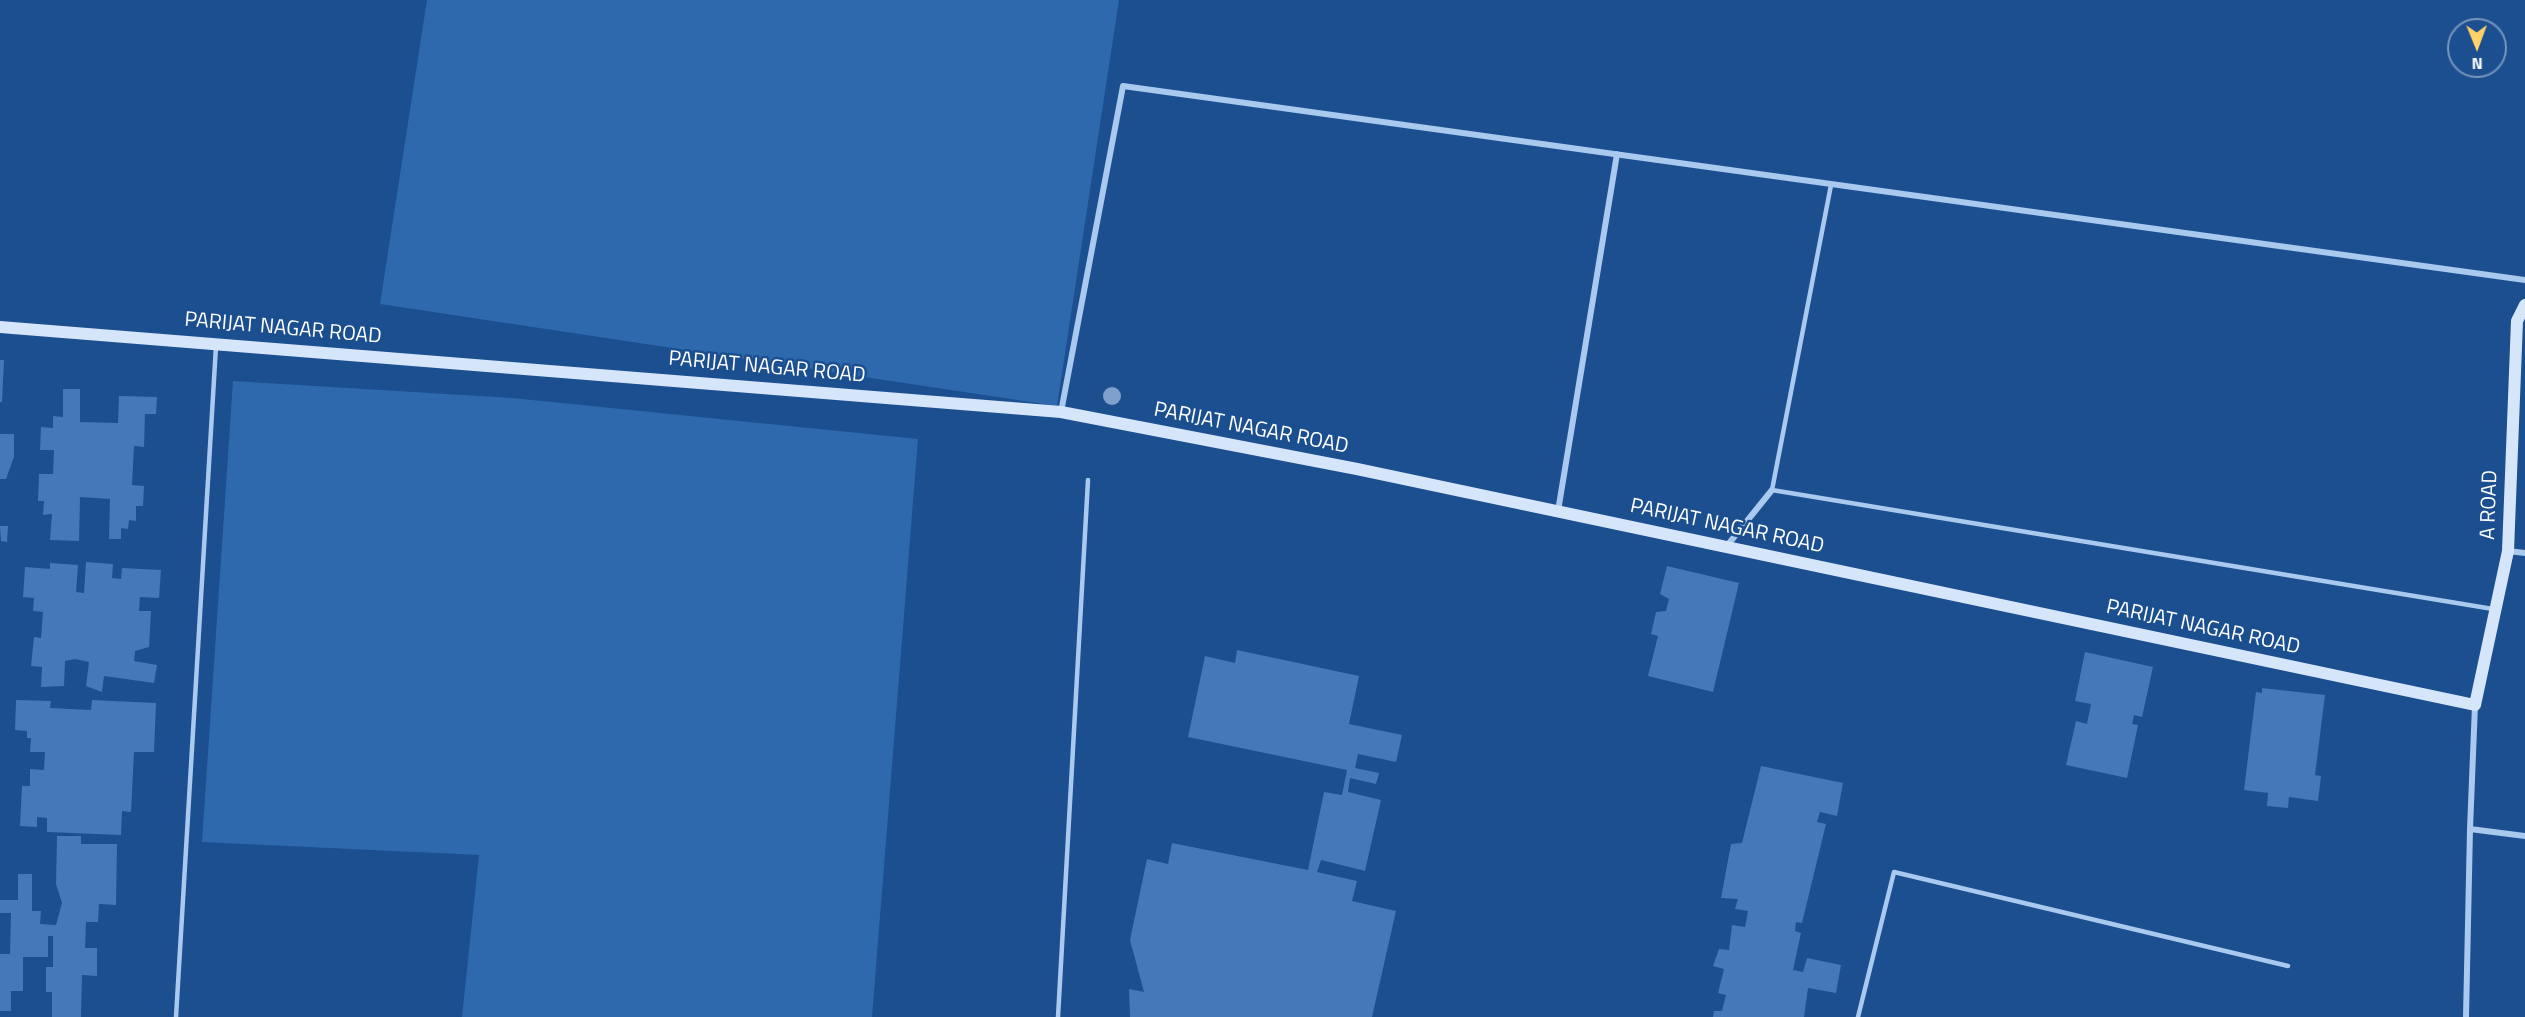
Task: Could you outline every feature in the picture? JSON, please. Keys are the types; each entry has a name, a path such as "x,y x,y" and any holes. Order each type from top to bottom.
{"street":[{"path":"1060,412 1123,86 2525,280"},
{"path":"1558,512 1617,154"},
{"name":"A ROAD","path":"2475,705 2508,552 2517,321 2525,305"},
{"name":"PARIJAT NAGAR ROAD","path":"0,327 1060,412 1558,512 2475,705"},
{"path":"1726,547 1772,490"},
{"path":"2508,552 2525,553"},
{"path":"2466,1017 2475,705"},
{"path":"2470,829 2525,836"}],"lane":[{"path":"1831,185 1772,490 2496,609"},
{"path":"176,1017 216,343"},
{"path":"1058,1017 1088,480"},
{"path":"1858,1017 1894,872 2288,966"}],"shaded area":[{"path":"427,0 1119,0 1057,406 380,304"},
{"path":"233,381 512,398 918,439 872,1017 462,1017 479,855 202,842"}],"building":[{"path":"0,360 4,360 2,402 0,402"},
{"path":"63,389 80,389 80,422 118,423 119,396 157,397 156,414 145,414 144,447 134,446 132,485 144,486 143,506 136,506 136,521 129,520 128,529 121,528 121,539 109,539 110,499 80,497 79,541 50,540 52,514 43,515 44,501 38,501 39,474 53,474 54,450 40,450 41,427 53,428 53,416 63,417"},
{"path":"0,434 14,434 14,457 6,479 0,479"},
{"path":"0,526 8,526 7,542 1,541"},
{"path":"86,562 113,564 112,578 121,579 122,568 161,570 159,598 140,597 139,611 151,611 149,647 135,651 134,661 157,665 154,683 104,676 102,692 86,686 89,662 75,659 65,661 64,686 41,687 42,667 31,666 34,637 41,638 43,612 33,611 34,598 23,597 25,567 50,569 50,563 78,565 76,592 84,593"},
{"path":"1667,566 1739,583 1713,692 1648,676 1658,636 1651,634 1656,612 1666,611 1669,599 1660,594"},
{"path":"1237,650 1359,676 1349,724 1402,735 1396,762 1358,754 1355,768 1379,773 1376,784 1350,778 1348,792 1381,800 1365,871 1321,860 1317,872 1357,881 1352,901 1396,911 1372,1017 1130,1017 1129,989 1144,992 1130,940 1147,859 1168,864 1172,843 1308,870 1324,792 1342,795 1347,770 1188,737 1205,656 1235,663"},
{"path":"2085,652 2153,667 2142,717 2134,715 2132,724 2138,725 2127,778 2066,765 2076,721 2087,724 2091,704 2075,701"},
{"path":"2262,688 2325,695 2315,775 2321,776 2318,801 2289,797 2288,808 2267,806 2268,793 2244,790 2256,692 2262,693"},
{"path":"16,700 51,701 50,708 91,710 92,700 156,703 154,752 134,752 131,812 122,811 121,835 47,832 47,818 37,817 37,827 20,826 22,786 30,786 30,769 44,770 45,752 30,752 31,738 27,738 27,731 15,730"},
{"path":"1761,766 1843,783 1837,816 1820,812 1817,822 1826,824 1802,923 1796,922 1795,931 1801,933 1793,970 1803,972 1807,958 1841,965 1836,993 1808,988 1804,1017 1713,1017 1714,1011 1722,1011 1726,995 1718,993 1724,969 1713,966 1719,949 1729,950 1732,925 1745,927 1748,911 1735,909 1738,899 1721,898 1731,844 1742,843"},
{"path":"57,836 81,836 81,844 117,844 116,905 99,904 98,922 86,922 85,948 97,948 97,976 82,975 81,1017 52,1017 52,992 46,992 46,967 53,967 53,936 48,936 48,957 23,957 23,991 11,991 11,1011 0,1011 0,954 10,954 11,913 0,913 0,900 18,900 18,874 32,874 32,911 41,911 40,924 56,925 62,903 56,884"}]}
